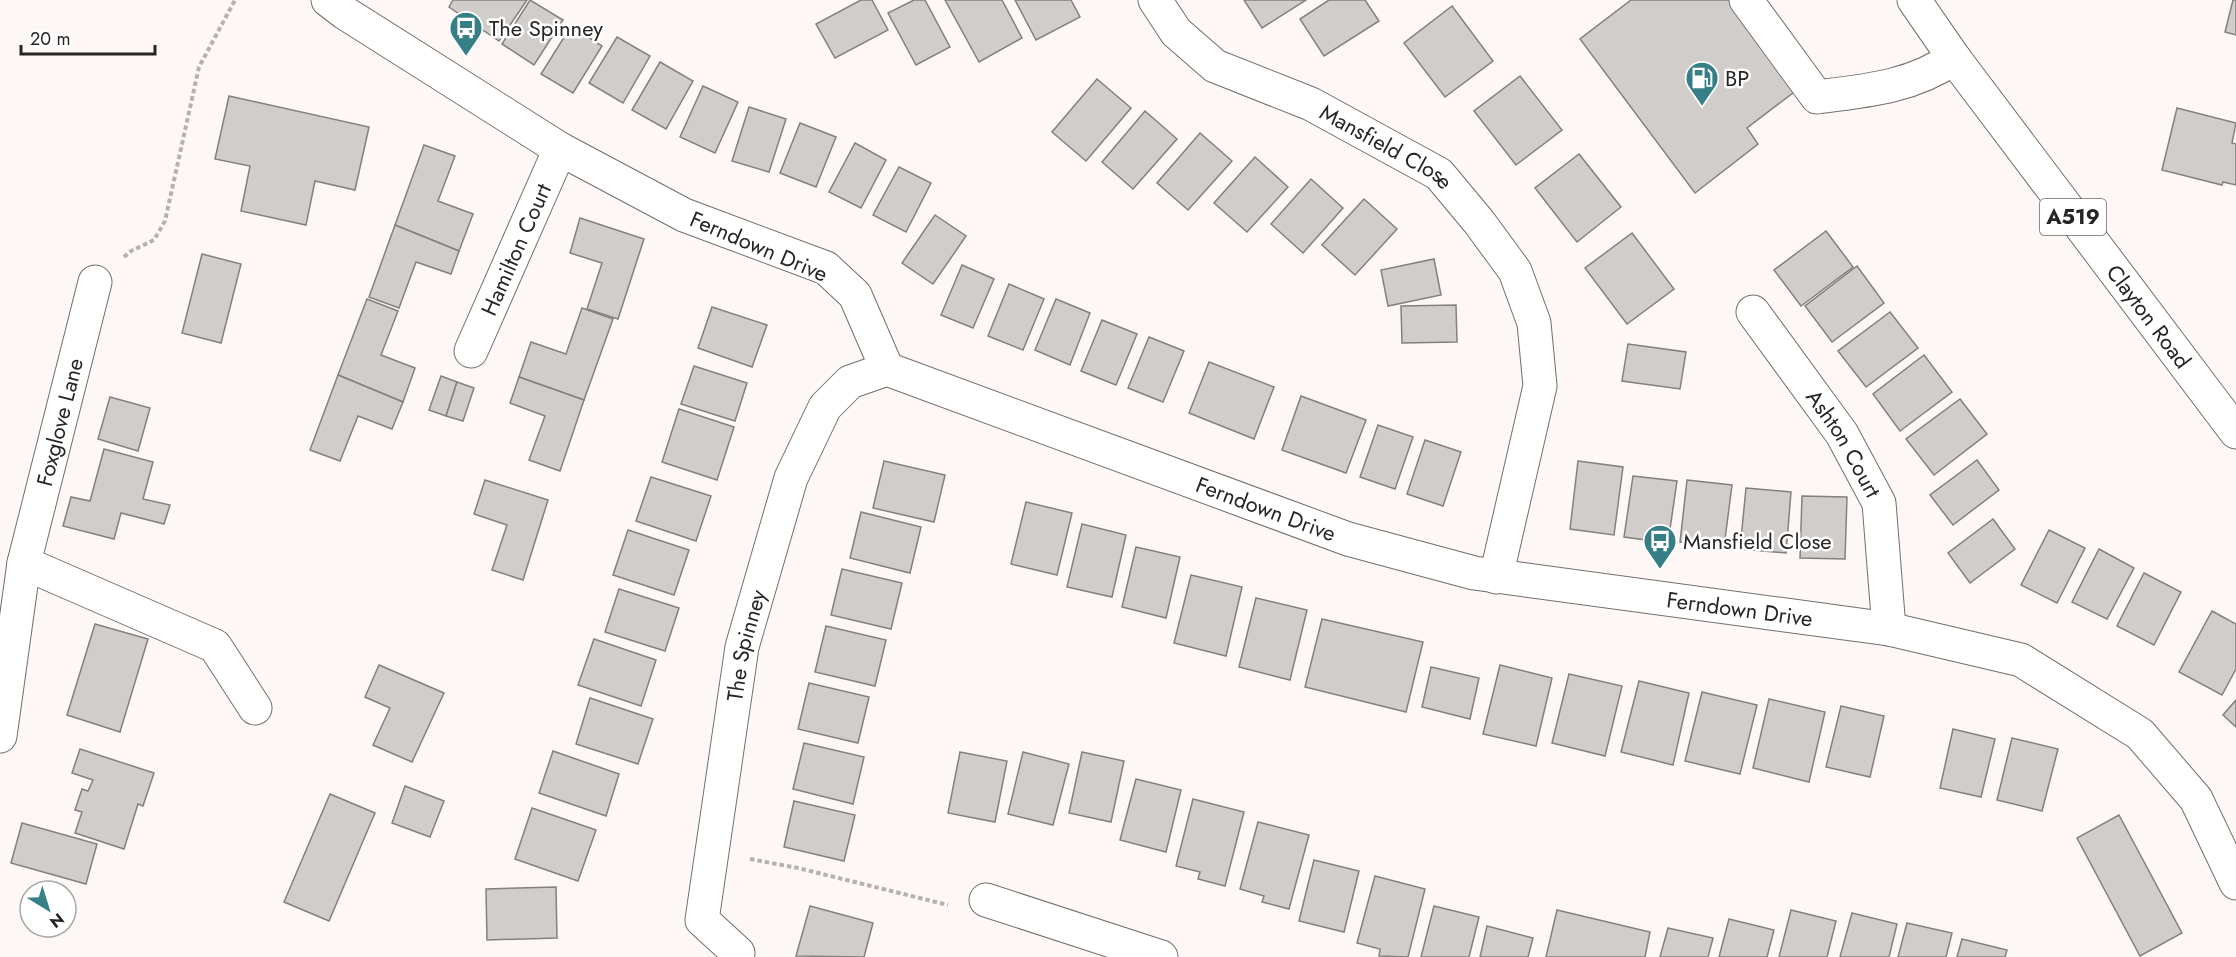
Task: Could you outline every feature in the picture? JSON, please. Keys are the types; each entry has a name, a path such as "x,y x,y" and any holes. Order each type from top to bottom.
{"street":[{"name":"Ferndown Drive","path":"328,0 560,149 684,215 826,268 855,295 887,369 1348,539 1474,573 1889,629 2021,660 2140,734 2196,799 2236,883"},
{"name":"Mansfield Close","path":"1155,0 1176,32 1215,66 1311,104 1439,174 1479,222 1515,271 1534,323 1540,386 1496,577"},
{"path":"1746,0 1817,97 1879,90 1935,71 1954,58"},
{"name":"Clayton Road","path":"1914,0 1954,58 2236,432"},
{"name":"Hamilton Court","path":"471,351 560,149"},
{"name":"Foxglove Lane","path":"0,736 24,563 95,282"},
{"name":"Ashton Court","path":"1753,312 1842,434 1879,503 1889,629"},
{"name":"The Spinney","path":"738,953 702,920 742,647 791,478 825,407 850,382 887,369"},
{"path":"24,563 215,646 255,708"},
{"path":"986,900 1161,957"}],"path":[{"path":"95,282 131,251 154,240 165,221 199,67 235,0"},
{"path":"711,852 798,868 948,905 986,900"}],"building":[{"path":"453,0 527,0 499,41 449,7"},
{"path":"530,0 563,20 534,65 502,44"},
{"path":"861,0 872,0 888,30 835,58 816,24"},
{"path":"914,0 925,0 950,47 916,65 888,13"},
{"path":"945,0 1002,0 1022,38 979,62"},
{"path":"1015,0 1071,0 1080,17 1036,40"},
{"path":"1244,0 1306,0 1262,28"},
{"path":"1329,0 1365,0 1379,21 1324,56 1300,19"},
{"name":"BP","path":"1631,0 1737,0 1802,86 1747,128 1758,144 1695,193 1580,39"},
{"path":"2233,0 2236,0 2236,35 2225,32"},
{"path":"1452,6 1493,61 1445,97 1404,43"},
{"path":"571,26 602,46 573,93 541,74"},
{"path":"617,37 650,56 623,103 589,83"},
{"path":"660,62 693,81 666,129 632,110"},
{"path":"1520,76 1562,130 1516,165 1474,111"},
{"path":"1097,79 1131,108 1086,161 1052,132"},
{"path":"703,86 738,102 715,153 680,137"},
{"path":"229,96 369,127 355,190 315,181 306,225 241,211 250,166 215,159"},
{"path":"749,107 786,119 769,172 732,161"},
{"path":"2177,108 2236,123 2232,143 2236,144 2236,185 2223,182 2222,185 2162,170"},
{"path":"1145,111 1177,139 1133,189 1102,162"},
{"path":"800,123 836,137 816,187 780,173"},
{"path":"1200,133 1232,161 1188,210 1157,183"},
{"path":"855,143 886,160 861,208 829,192"},
{"path":"424,145 455,156 438,201 473,214 459,251 395,225"},
{"path":"1579,154 1621,207 1577,242 1535,188"},
{"path":"1255,157 1288,187 1247,232 1214,203"},
{"path":"899,167 931,183 906,232 873,215"},
{"path":"1311,179 1343,208 1303,253 1271,224"},
{"path":"1364,199 1397,229 1355,275 1322,245"},
{"path":"935,215 966,236 933,284 902,263"},
{"path":"580,218 644,239 618,319 587,309 602,263 570,253"},
{"path":"395,225 459,251 451,274 416,262 399,308 369,297"},
{"path":"1826,231 1853,267 1801,306 1774,270"},
{"path":"1632,233 1674,289 1627,324 1585,268"},
{"path":"202,254 241,264 221,343 182,333"},
{"path":"1434,259 1441,295 1388,306 1381,270"},
{"path":"962,265 994,279 973,328 941,315"},
{"path":"1857,266 1884,303 1832,342 1805,306"},
{"path":"1009,284 1044,299 1023,350 988,336"},
{"path":"367,299 398,311 381,355 415,368 403,402 338,375"},
{"path":"1056,299 1090,313 1070,365 1035,350"},
{"path":"1456,305 1457,342 1402,343 1401,306"},
{"path":"712,307 767,325 752,367 698,348"},
{"path":"582,308 613,319 584,400 519,377 531,342 566,354"},
{"path":"1890,312 1918,348 1866,387 1838,351"},
{"path":"1102,320 1137,334 1116,385 1081,371"},
{"path":"1149,337 1184,351 1163,402 1128,388"},
{"path":"1628,344 1686,352 1680,389 1622,381"},
{"path":"1924,355 1952,392 1900,431 1873,394"},
{"path":"1209,362 1274,387 1254,439 1189,413"},
{"path":"694,366 747,383 735,421 681,404"},
{"path":"338,375 403,402 392,429 358,416 340,461 310,450"},
{"path":"441,376 457,382 446,416 429,410"},
{"path":"519,377 584,400 560,471 529,460 545,416 510,403"},
{"path":"457,382 474,388 463,421 446,416"},
{"path":"1301,396 1366,420 1346,473 1282,450"},
{"path":"110,397 150,408 138,451 98,439"},
{"path":"1960,399 1987,434 1934,475 1906,439"},
{"path":"679,409 734,427 717,480 662,462"},
{"path":"1378,425 1413,437 1395,489 1360,477"},
{"path":"1425,440 1461,452 1443,506 1407,494"},
{"path":"104,449 153,462 143,499 170,505 164,524 121,513 114,539 63,526 71,497 90,501"},
{"path":"1977,460 1999,490 1953,525 1930,495"},
{"path":"884,461 945,475 934,522 873,508"},
{"path":"1578,461 1623,467 1614,535 1570,529"},
{"path":"1633,476 1677,481 1668,543 1624,537"},
{"path":"651,477 711,496 696,541 636,521"},
{"path":"485,480 548,500 523,580 492,570 507,525 474,514"},
{"path":"1687,480 1732,485 1724,547 1680,542"},
{"path":"1746,488 1791,492 1786,553 1740,549"},
{"path":"1802,496 1847,497 1845,559 1800,558"},
{"path":"1026,502 1072,513 1057,575 1011,564"},
{"path":"861,512 921,527 910,573 850,558"},
{"path":"1993,519 2015,549 1970,583 1948,553"},
{"path":"1082,524 1126,535 1112,597 1067,587"},
{"path":"628,530 689,550 674,595 613,575"},
{"path":"2049,530 2085,548 2057,603 2021,585"},
{"path":"1136,547 1180,557 1166,618 1122,607"},
{"path":"2099,549 2134,568 2107,619 2072,602"},
{"path":"842,569 902,583 891,629 831,615"},
{"path":"2144,573 2181,592 2154,645 2117,626"},
{"path":"1191,575 1242,587 1226,656 1174,643"},
{"path":"619,589 679,608 665,651 605,632"},
{"path":"1256,598 1307,610 1290,680 1239,667"},
{"path":"2212,611 2236,624 2236,669 2222,695 2179,672"},
{"path":"1322,619 1423,642 1406,712 1305,687"},
{"path":"95,624 148,639 120,732 67,715"},
{"path":"826,626 886,640 875,686 815,672"},
{"path":"594,639 656,660 641,706 578,685"},
{"path":"379,665 444,693 412,762 373,745 390,708 365,697"},
{"path":"1500,665 1552,678 1536,746 1483,734"},
{"path":"1431,667 1479,678 1470,719 1422,707"},
{"path":"1569,674 1622,686 1605,756 1552,743"},
{"path":"1639,681 1689,693 1673,765 1621,752"},
{"path":"809,683 869,697 858,743 798,729"},
{"path":"1702,692 1757,705 1740,774 1685,761"},
{"path":"590,698 653,719 638,764 576,744"},
{"path":"1769,699 1825,712 1809,782 1753,768"},
{"path":"2236,700 2236,727 2223,715"},
{"path":"1841,706 1884,716 1870,777 1826,767"},
{"path":"1953,729 1995,739 1981,797 1940,788"},
{"path":"2012,738 2058,749 2042,811 1997,800"},
{"path":"804,743 864,757 853,804 793,789"},
{"path":"80,749 154,773 143,806 138,804 124,849 75,833 82,812 75,810 82,789 88,791 93,780 72,773"},
{"path":"553,751 619,774 606,816 539,793"},
{"path":"960,752 1007,761 995,822 948,813"},
{"path":"1023,752 1069,764 1053,825 1008,814"},
{"path":"1082,752 1124,761 1111,822 1069,813"},
{"path":"1136,779 1181,790 1166,852 1120,840"},
{"path":"405,786 444,801 430,837 392,823"},
{"path":"330,794 375,813 329,921 284,902"},
{"path":"1193,799 1244,812 1225,886 1198,879 1200,872 1176,866"},
{"path":"794,801 855,815 844,861 784,847"},
{"path":"532,808 596,830 578,881 515,859"},
{"path":"2119,815 2182,933 2140,956 2077,838"},
{"path":"1258,822 1309,835 1289,909 1262,902 1264,896 1240,889"},
{"path":"22,823 97,844 86,884 78,882 78,879 68,879 11,863"},
{"path":"1314,860 1359,871 1344,932 1299,921"},
{"path":"1375,876 1425,889 1408,957 1379,956 1380,949 1357,943"},
{"path":"556,887 557,938 487,940 486,889"},
{"path":"810,906 873,923 864,957 796,956"},
{"path":"1434,906 1479,917 1469,957 1421,957"},
{"path":"1557,910 1650,932 1645,957 1546,957"},
{"path":"1791,910 1836,921 1827,957 1779,957"},
{"path":"1852,913 1897,924 1889,957 1840,957"},
{"path":"1729,919 1774,930 1767,957 1719,957"},
{"path":"1907,923 1952,933 1946,957 1898,957"},
{"path":"1487,926 1533,938 1528,957 1480,957"},
{"path":"1668,928 1713,938 1708,957 1660,957"},
{"path":"1962,939 2007,950 2005,957 1957,957"}],"place":[{"name":"The Spinney","path":"466,57"},
{"name":"BP","path":"1702,107"},
{"name":"Mansfield Close","path":"1660,570"}]}
